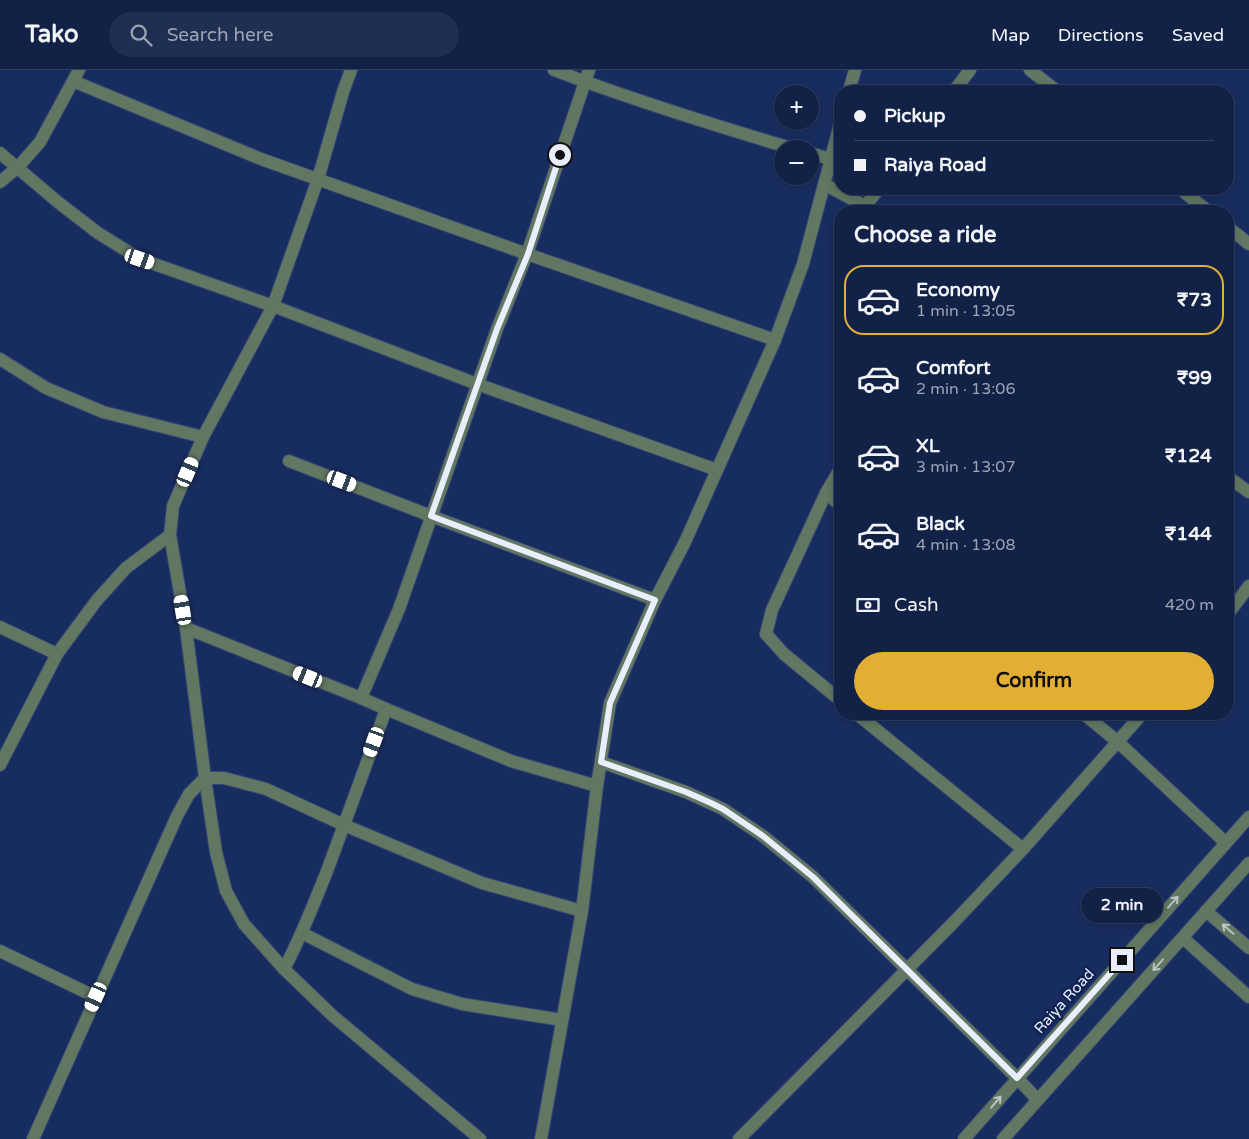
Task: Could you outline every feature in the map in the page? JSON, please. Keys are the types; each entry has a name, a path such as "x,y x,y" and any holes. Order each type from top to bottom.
{"street":[{"path":"351,70 318,179 272,306 203,437 173,506 170,535 186,628 216,852 226,891 244,924 284,969 333,1016 480,1139"},
{"path":"554,70 587,76 726,129 774,143"},
{"path":"851,85 855,70"},
{"path":"959,85 970,70"},
{"path":"1030,70 1049,85"},
{"path":"0,182 18,167 40,142 76,76 261,159 775,340"},
{"path":"361,698 399,609 477,384 528,254 587,76"},
{"path":"541,1139 582,911 597,786 610,703 655,600 684,542 775,340 803,264 834,145"},
{"path":"0,153 98,233 140,259 272,306 477,384 717,470"},
{"path":"819,156 830,159"},
{"path":"824,184 834,190"},
{"path":"844,195 862,205"},
{"path":"1188,195 1200,205"},
{"path":"1234,232 1249,244"},
{"path":"0,359 46,388 103,412 203,437"},
{"path":"289,461 655,600"},
{"path":"834,480 772,610 766,634 784,654 834,695"},
{"path":"1234,481 1249,492"},
{"path":"826,494 834,501"},
{"path":"0,764 57,654 97,600 126,568 170,535"},
{"path":"1234,606 1249,586"},
{"path":"0,627 57,654"},
{"path":"186,628 511,761 597,786"},
{"path":"284,969 302,933 386,709"},
{"path":"864,720 1023,849"},
{"path":"1091,720 1118,742 1226,842"},
{"path":"739,1139 953,923 1023,849 1137,720"},
{"path":"601,762 694,795 723,809 755,830 813,877 1037,1100"},
{"path":"33,1139 177,816 189,794 205,778 224,778 266,790 482,883 582,911"},
{"name":"Raiya Road","path":"964,1139 1249,817"},
{"path":"1003,1139 1248,866"},
{"path":"1206,911 1249,948"},
{"path":"302,933 412,989 462,1004 562,1020"},
{"path":"1182,938 1249,997"},
{"path":"0,951 96,997"}],"route":[{"path":"560,155 528,254 497,329 431,516 655,600 610,703 601,762 686,792 711,803 763,836 813,877 1017,1078 1122,960"}]}
